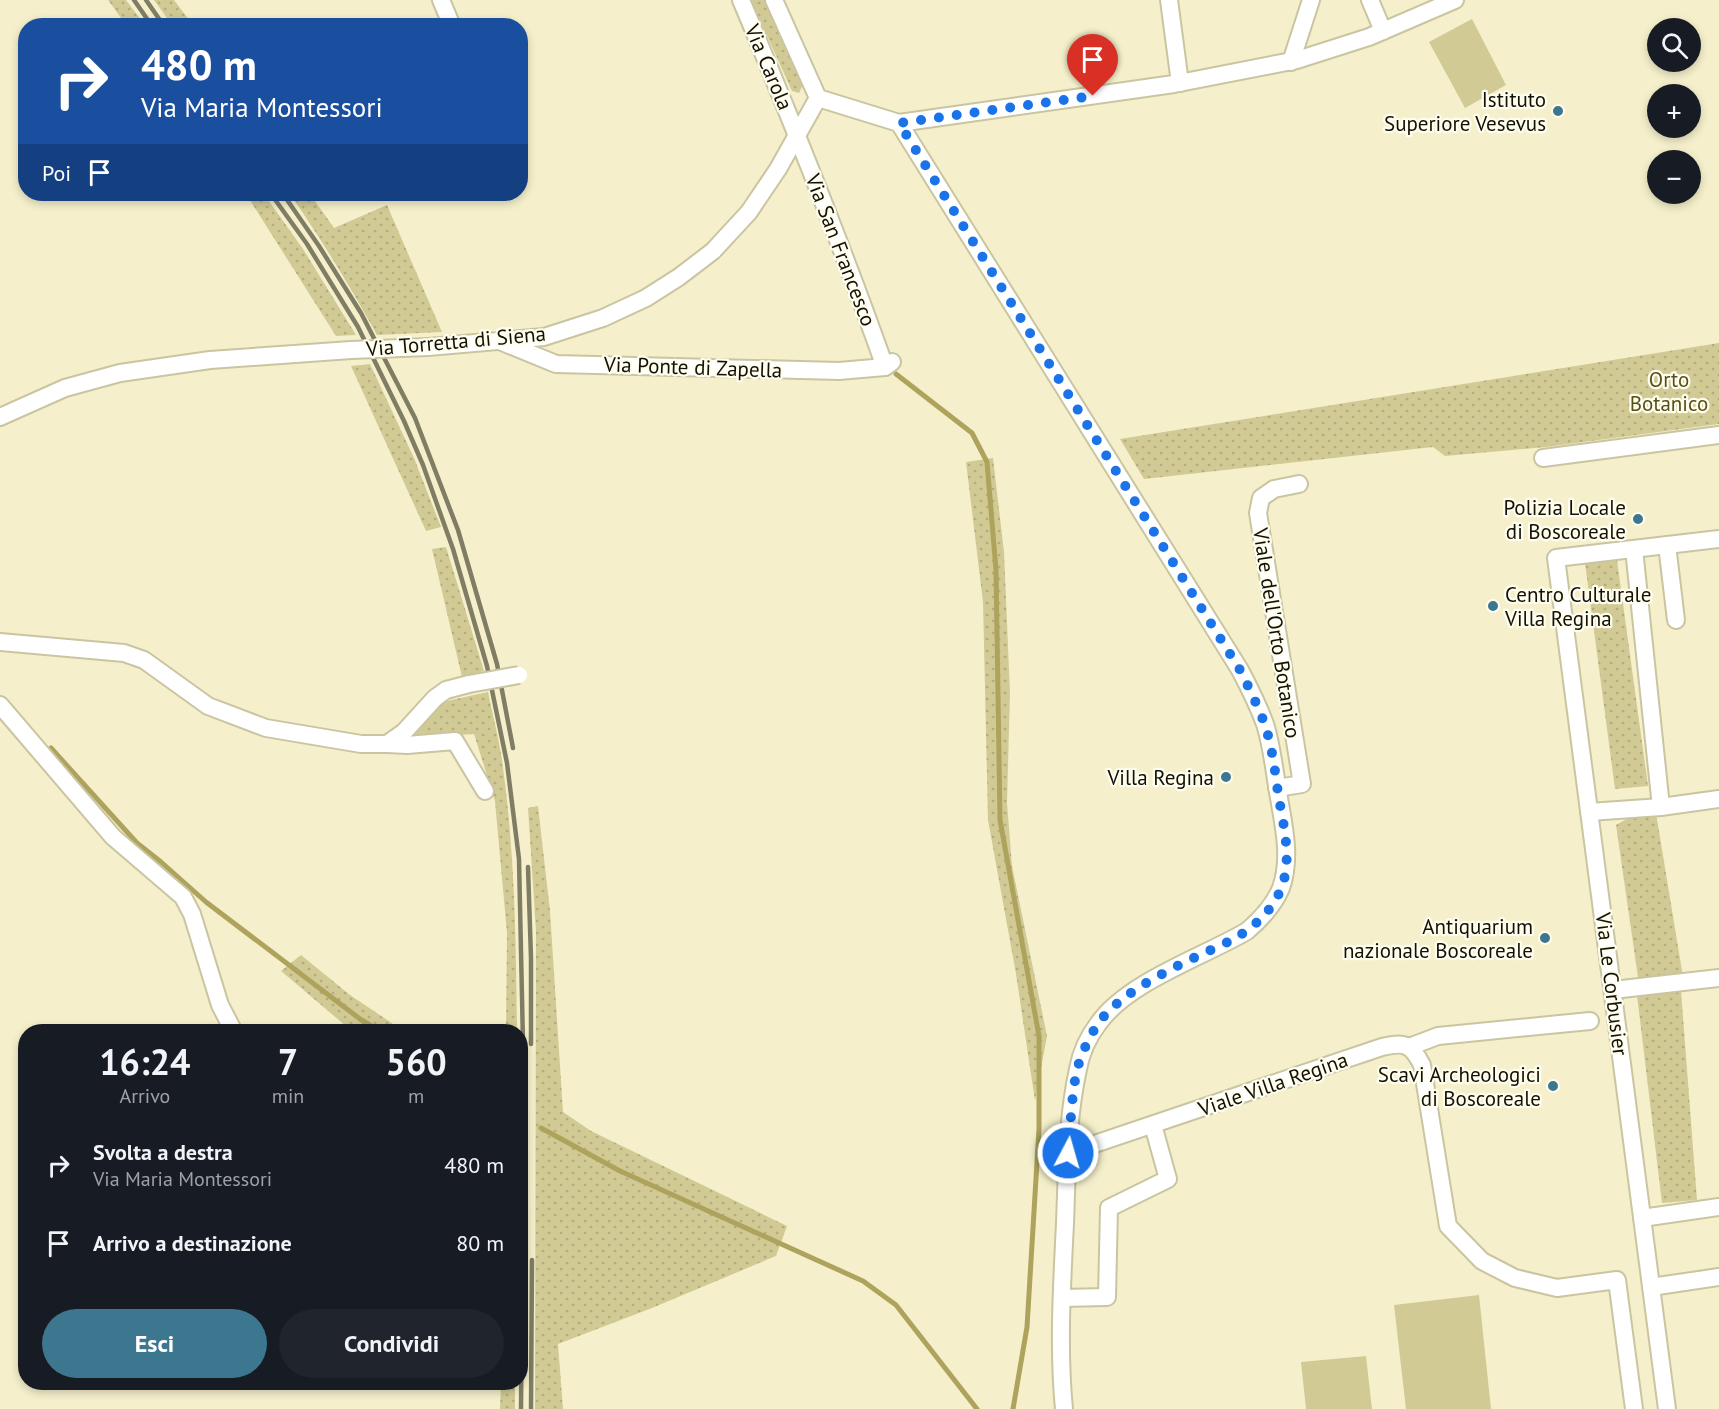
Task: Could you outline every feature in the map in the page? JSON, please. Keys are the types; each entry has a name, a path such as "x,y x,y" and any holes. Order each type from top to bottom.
{"street":[{"path":"441,0 449,18"},
{"name":"Via Carola","path":"741,0 797,134"},
{"path":"774,0 818,98 899,123 1180,83 1291,62 1383,31 1455,0"},
{"path":"1169,0 1180,83"},
{"path":"1291,62 1311,0"},
{"path":"1370,0 1383,31"},
{"path":"1299,36 1310,56"},
{"name":"Via Torretta di Siena","path":"0,417 65,388 120,373 210,360 544,338 603,318 645,298 679,277 713,251 749,212 778,169 818,98"},
{"path":"899,123 1240,670 1265,724 1287,853 1285,874 1280,890 1260,919 1247,931 1139,987 1098,1022 1086,1044 1078,1068 1068,1153 1060,1373 1064,1409"},
{"name":"Via San Francesco","path":"797,134 888,365"},
{"name":"Via Ponte di Zapella","path":"498,341 556,364 839,371 888,365"},
{"path":"1543,458 1719,435"},
{"name":"Viale dell'Orto Botanico","path":"1277,788 1302,784 1257,513 1261,498 1274,489 1299,484"},
{"path":"1661,807 1634,549 1719,539"},
{"path":"1667,545 1676,620"},
{"name":"Via Le Corbusier","path":"1634,549 1556,558 1667,1409"},
{"path":"0,642 124,653 144,660 208,706 266,728 361,744 407,746 455,741 485,791"},
{"path":"387,744 404,732 435,698 446,690 519,675"},
{"path":"0,705 113,837 183,897 192,914 220,1005 230,1024"},
{"path":"1589,812 1661,807 1719,799"},
{"path":"1612,990 1719,978"},
{"name":"Viale Villa Regina","path":"1068,1153 1382,1047 1398,1043 1409,1047 1438,1036 1590,1021"},
{"path":"1409,1047 1417,1055 1422,1065 1448,1226 1482,1261 1515,1278 1557,1288 1617,1280 1634,1409"},
{"path":"1062,1298 1107,1297 1109,1208 1168,1179 1153,1125"},
{"path":"1642,1218 1719,1207"},
{"path":"1651,1287 1719,1277"}],"green space":[{"path":"108,0 126,0 140,18 121,18"},
{"path":"154,0 174,0 188,18 167,18"},
{"path":"751,0 766,0 804,83 799,93 792,91"},
{"path":"1472,19 1506,85 1465,108 1429,42"},
{"path":"250,201 269,201 303,249 356,335 336,336"},
{"path":"295,201 315,201 334,228 387,205 442,332 377,335"},
{"name":"Orto Botanico","path":"1719,343 1719,424 1546,447 1445,456 1433,447 1144,479 1120,439"},
{"path":"370,364 414,458 441,527 426,531 351,366"},
{"path":"993,458 1004,552 1010,693 1007,803 1012,866 1047,1036 1035,1101 1016,974 988,820 983,602 966,462"},
{"path":"446,547 484,671 462,677 432,549"},
{"path":"1617,560 1648,786 1615,789 1585,563"},
{"path":"488,692 502,758 512,867 517,1024 506,1024 507,933 495,801 474,734 409,738 440,704"},
{"path":"538,806 550,911 563,1112 591,1131 787,1226 776,1256 652,1308 558,1344 563,1409 535,1409 536,931 528,808"},
{"path":"1656,813 1683,977 1639,984 1616,825 1630,817"},
{"path":"301,955 350,995 393,1024 344,1024 281,971"},
{"path":"1681,991 1697,1200 1662,1203 1637,995"},
{"path":"1479,1295 1491,1409 1406,1409 1394,1305"},
{"path":"1366,1356 1372,1409 1306,1409 1301,1362"},
{"path":"501,1390 515,1390 515,1409 500,1409"}],"waterway":[{"path":"896,374 972,433 987,462 996,570 1000,820 1039,1036 1039,1129 1027,1327 1013,1409"},
{"path":"51,748 137,843 206,902 368,1024"},
{"path":"541,1128 620,1171 863,1281 896,1305 977,1409"}],"railway":[{"path":"134,0 146,18"},
{"path":"146,0 158,18"},
{"path":"276,201 307,244 358,327 423,465 453,549 487,666 507,763 519,859 523,1024"},
{"path":"288,201 361,313 415,418 458,530 497,664 513,748"},
{"path":"528,867 531,1044"},
{"path":"531,1409 532,1260"},
{"path":"521,1390 521,1409"}],"place":[{"name":"Istituto Superiore Vesevus","path":"1558,111"},
{"name":"Polizia Locale di Boscoreale","path":"1638,519"},
{"name":"Centro Culturale Villa Regina","path":"1493,606"},
{"name":"Villa Regina","path":"1226,777"},
{"name":"Antiquarium nazionale Boscoreale","path":"1545,938"},
{"name":"Scavi Archeologici di Boscoreale","path":"1553,1086"}],"route":[{"path":"1068,1153 1078,1068 1086,1044 1098,1022 1139,987 1247,931 1272,905 1280,890 1285,874 1287,853 1265,724 1240,670 899,123 1093,96"}]}
